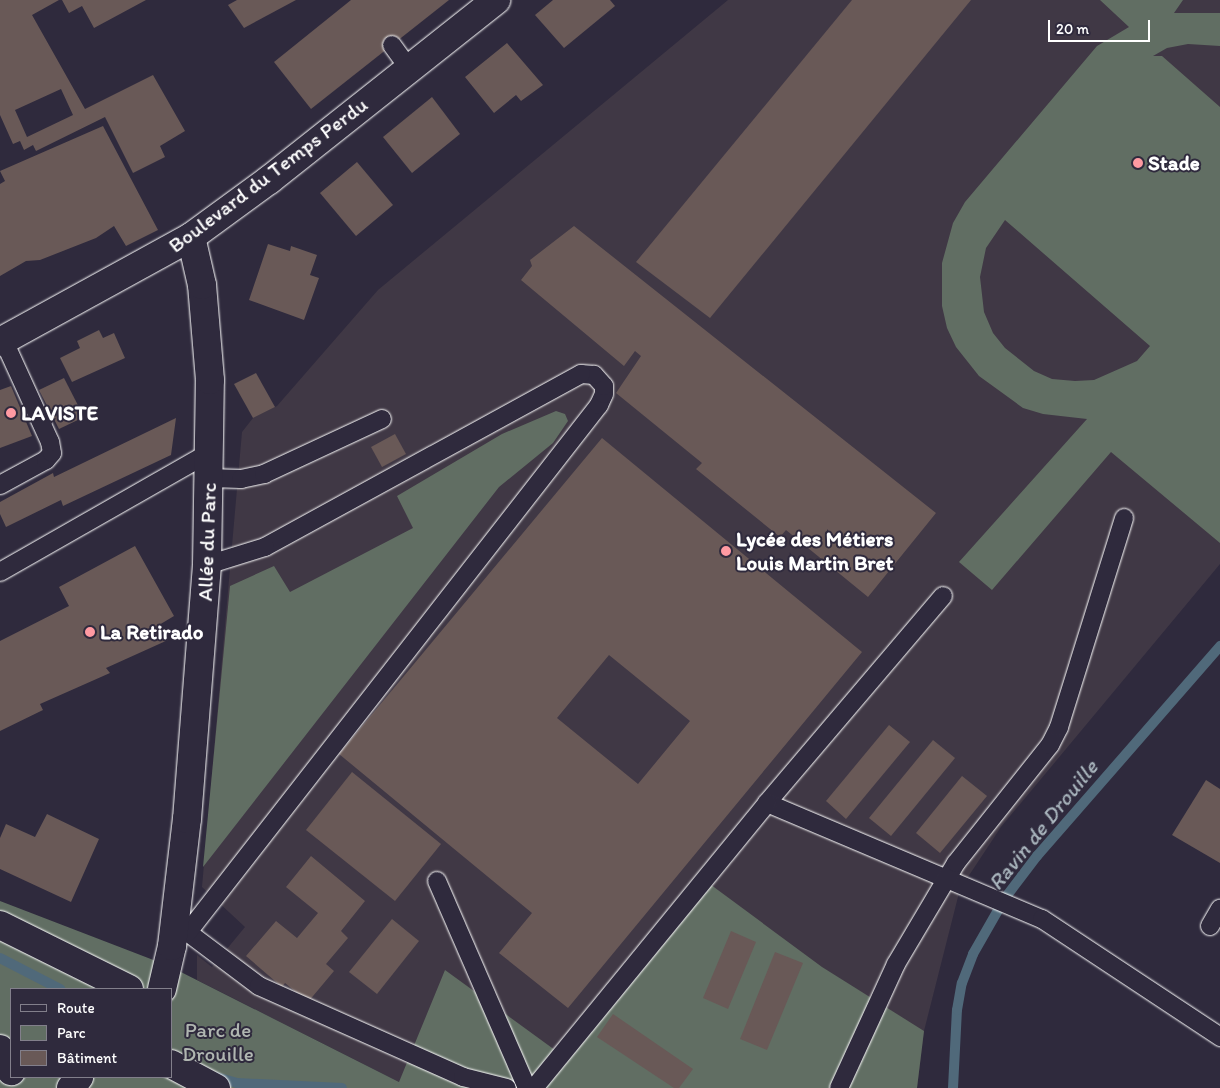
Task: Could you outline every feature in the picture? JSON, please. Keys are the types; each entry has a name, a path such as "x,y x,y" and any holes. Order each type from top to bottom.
{"street":[{"name":"Boulevard du Temps Perdu","path":"2,342 191,237 496,0"},
{"name":"Allée du Parc","path":"166,978 182,927 207,565 210,380 202,285 191,237"},
{"path":"0,925 127,988"},
{"path":"0,1049 10,1069"},
{"path":"172,1065 216,1088"}],"lane":[{"path":"392,46 409,68"},
{"path":"0,485 46,460 52,453 50,442 2,342"},
{"path":"207,565 266,547 581,374 594,375 604,386 604,394 599,405 182,927 259,986 463,1077 506,1088"},
{"path":"0,572 209,466 241,479 264,474 382,419"},
{"path":"839,1088 896,964 947,878 1056,733 1124,518"},
{"path":"534,1088 767,803 943,596"},
{"path":"767,803 1025,911 1064,931 1220,1037"},
{"path":"437,881 527,1088"},
{"path":"1210,926 1220,909"}],"shaded area":[{"name":"Lycée des Métiers Louis Martin Bret","path":"728,0 1220,0 1220,564 1001,827 960,889 924,1031 917,1088 399,1082 197,980 197,955 212,967 245,927 202,887 242,432 253,418 277,406 378,290"}],"green space":[{"path":"1100,0 1183,0 1174,13 1220,13 1220,46 1188,44 1167,48 1153,56 1162,56 1220,107 1220,543 1111,452 992,590 959,562 1087,419 1043,414 1023,408 979,376 956,347 947,328 942,306 942,263 953,223 965,202 1097,46 1129,27","holes":["1005,220 1150,346 1137,361 1094,380 1075,381 1052,379 1034,371 1005,348 993,333 984,312 980,277 986,248"]},
{"path":"556,411 565,414 568,421 553,443 499,487 203,867 230,586 274,566 290,592 413,528 397,496 502,434"},
{"name":"Parc de Drouille","path":"703,879 822,967 924,1031 917,1088 0,1088 0,901 169,966 399,1082 445,970 559,1053"}],"building":[{"path":"0,0 59,0 32,15 85,109 153,75 185,131 160,146 165,157 133,173 105,117 36,151 33,145 24,150 20,141 13,144 0,115","holes":["61,89 73,115 27,137 15,110"]},
{"path":"62,0 146,0 94,28 82,6 69,13"},
{"path":"237,0 296,0 244,28 228,5"},
{"path":"351,0 449,0 311,109 274,62"},
{"path":"553,0 610,0 615,6 564,48 535,15"},
{"path":"852,0 971,0 710,318 636,262"},
{"path":"507,43 543,85 521,101 516,95 494,113 465,77"},
{"path":"432,97 460,134 412,173 383,137"},
{"path":"103,126 158,230 126,246 114,226 96,238 40,260 26,261 0,276 0,184 5,181 0,171"},
{"path":"357,162 393,205 356,236 320,193"},
{"path":"574,226 936,513 868,597 786,530 780,537 696,469 702,463 616,393 641,356 635,351 624,366 521,280 532,266 530,260"},
{"path":"268,244 290,251 291,246 317,255 310,275 319,278 304,320 249,300"},
{"path":"99,330 103,338 114,333 125,358 72,382 60,358 80,348 77,341"},
{"path":"256,373 275,407 253,418 234,384"},
{"path":"64,378 84,417 59,429 39,390"},
{"name":"LAVISTE","path":"11,386 32,436 0,448 0,390"},
{"path":"176,418 171,455 63,506 61,500 6,527 0,514 0,502 53,473 54,477"},
{"path":"395,434 406,454 382,467 371,447"},
{"path":"602,438 862,652 568,1008 499,953 532,913 339,754","holes":["609,655 690,721 638,784 557,718"]},
{"name":"La Retirado","path":"135,546 174,616 159,625 168,640 106,668 110,673 40,704 43,710 0,731 0,641 69,606 59,587"},
{"path":"889,725 910,742 846,819 826,801"},
{"path":"933,740 955,758 891,836 869,818"},
{"path":"352,772 441,844 395,901 306,830"},
{"path":"962,776 987,796 940,853 916,833"},
{"path":"1206,780 1220,789 1220,863 1172,835"},
{"path":"47,814 99,839 71,902 0,869 0,838 6,824 35,837"},
{"path":"311,856 365,901 341,931 348,938 326,964 334,971 308,1002 285,983 282,987 246,956 276,921 297,938 318,913 286,887"},
{"path":"392,919 419,941 377,994 349,972"},
{"path":"731,931 756,942 728,1009 703,998"},
{"path":"775,952 803,963 767,1050 740,1039"},
{"path":"613,1014 693,1069 679,1088 674,1088 597,1037"}],"waterway":[{"name":"Ravin de Drouille","path":"953,1088 957,1010 962,983 973,954 1005,898 1037,856 1220,646"},
{"path":"0,958 58,988"},
{"path":"216,1077 237,1083 342,1088"}],"place":[{"name":"Stade","path":"1138,163"},
{"name":"LAVISTE","path":"11,413"},
{"name":"Lycée des Métiers Louis Martin Bret","path":"726,551"},
{"name":"La Retirado","path":"90,632"}]}
